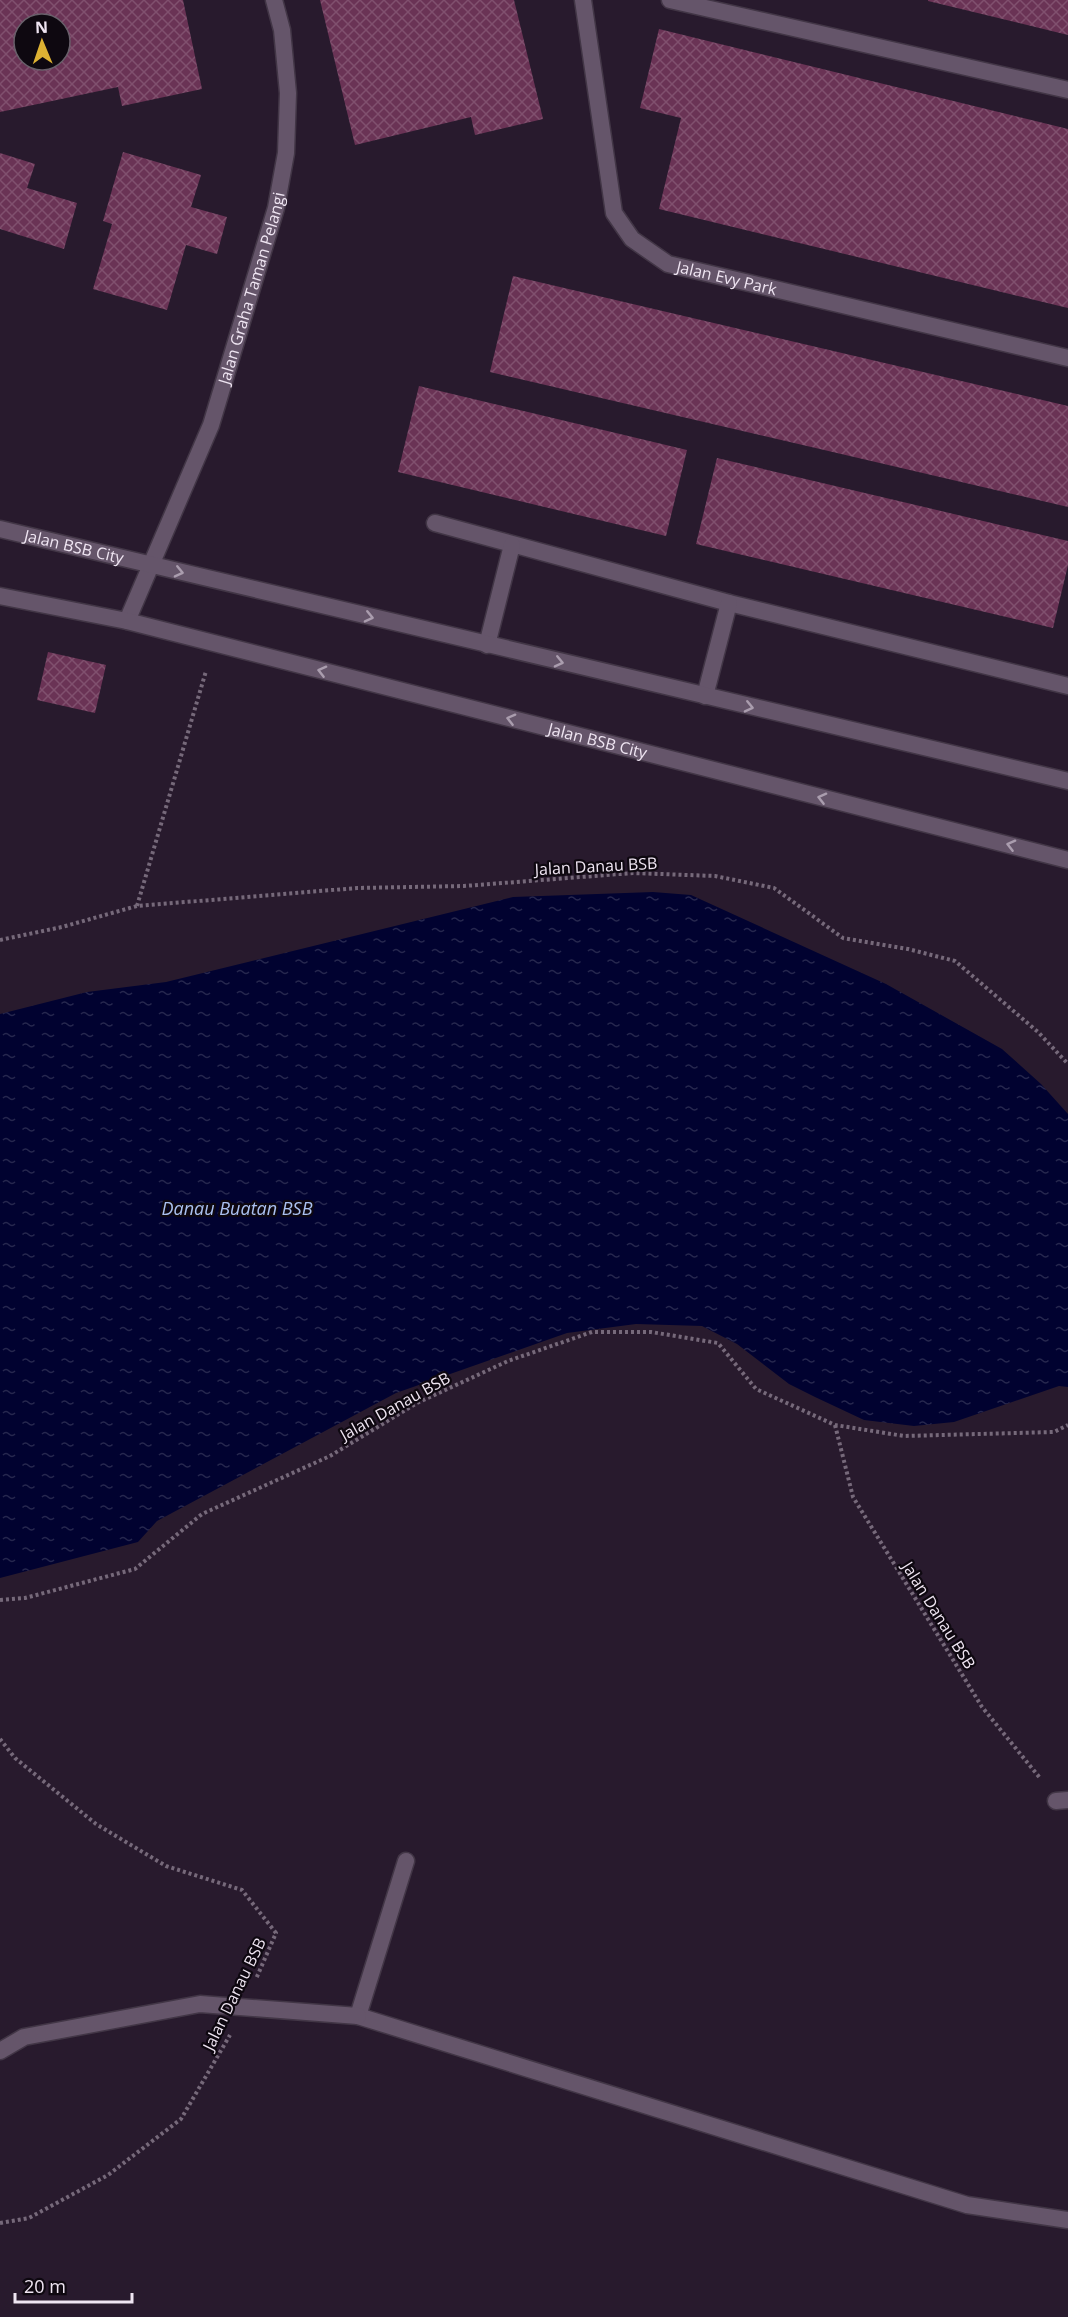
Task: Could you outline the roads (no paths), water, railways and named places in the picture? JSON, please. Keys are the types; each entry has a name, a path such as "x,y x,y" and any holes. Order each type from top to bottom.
{"street":[{"name":"Jalan Graha Taman Pelangi","path":"149,565 211,425 276,208 286,153 288,93 282,30 274,0"},
{"name":"Jalan Evy Park","path":"583,0 614,213 632,239 668,264 1068,358"},
{"path":"670,0 1068,90"},
{"path":"435,523 729,603 1068,686"},
{"name":"Jalan BSB City","path":"0,529 1068,781"},
{"path":"487,645 512,545"},
{"name":"Jalan BSB City","path":"127,621 149,565"},
{"name":"Jalan BSB City","path":"0,596 127,621 1068,860"},
{"path":"705,696 729,603"},
{"path":"358,2016 406,1861"},
{"path":"0,2051 24,2037 200,2004 358,2016 967,2205 1068,2220"}],"water":[{"name":"Danau Buatan BSB","path":"653,892 691,895 886,984 1002,1049 1041,1084 1068,1114 1068,1387 1059,1386 954,1422 914,1426 864,1420 815,1397 789,1384 737,1344 702,1326 636,1324 567,1333 396,1393 157,1521 138,1542 0,1578 0,1014 87,992 166,982 513,897"}]}
